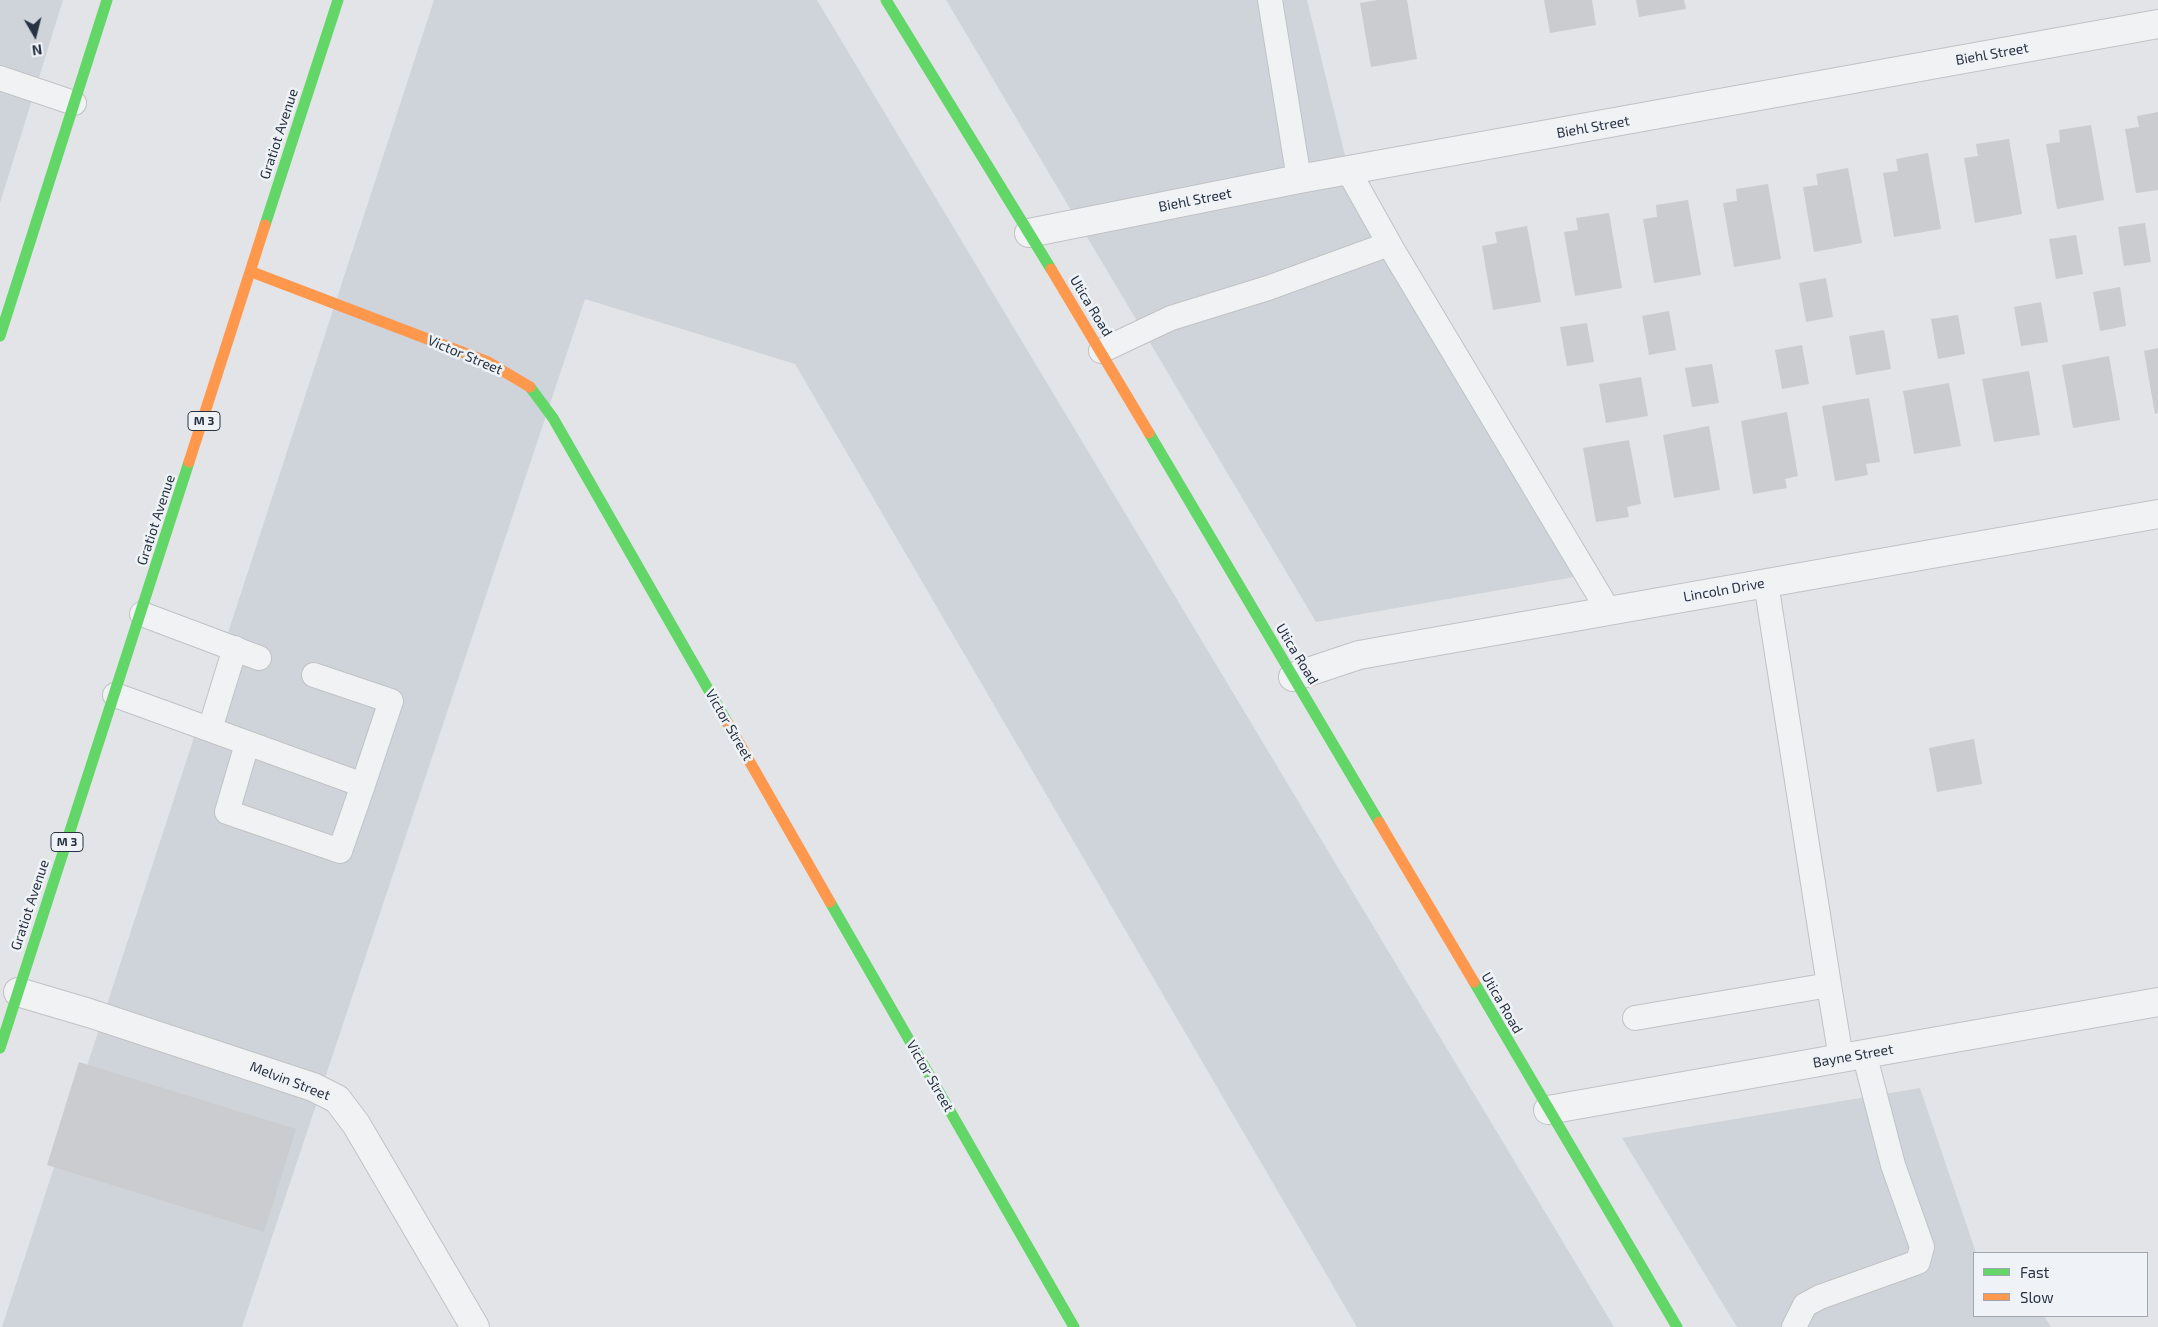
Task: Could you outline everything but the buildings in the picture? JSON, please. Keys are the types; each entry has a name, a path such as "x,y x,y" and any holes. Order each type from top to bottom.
{"main road":[{"path":"0,336 107,0"},
{"name":"Gratiot Avenue","path":"0,1048 142,614 338,0"},
{"name":"Utica Road","path":"886,0 1101,351 1677,1327"},
{"name":"Victor Street","path":"252,272 488,362 530,387 553,418 1074,1327"}],"street":[{"name":"Biehl Street","path":"1029,233 1299,179 1349,172 2158,24"},
{"name":"Lincoln Drive","path":"1293,677 1359,655 2158,514"},
{"name":"Melvin Street","path":"18,992 89,1013 304,1084 337,1099 356,1124 475,1327"},
{"name":"Bayne Street","path":"1548,1110 2158,1002"}],"lane":[{"path":"1270,0 1299,179"},
{"path":"0,78 74,103"},
{"path":"1349,172 1389,244 1608,610"},
{"path":"1101,351 1171,318 1268,288 1389,244"},
{"path":"1766,583 1829,985 1922,1247 1918,1262 1820,1297 1805,1305 1794,1327"},
{"path":"142,614 259,658"},
{"path":"210,729 235,648"},
{"path":"247,744 227,812 340,851 391,700 314,675"},
{"path":"115,695 363,785"},
{"path":"1635,1018 1829,985"}],"shaded area":[{"path":"0,0 63,0 0,203"},
{"path":"434,0 817,0 1614,1327 1357,1327 795,364 585,299 242,1327 2,1327"},
{"path":"946,0 1307,0 1349,172 1586,575 1316,622"},
{"path":"1920,1088 1976,1252 1973,1252 1973,1317 2045,1317 2051,1327 1737,1327 1622,1138"}],"traffic: fast":[{"path":"0,336 107,0"},
{"path":"265,225 338,0"},
{"path":"886,0 1051,269"},
{"path":"530,387 553,418 727,722"},
{"path":"1149,433 1379,822"},
{"path":"0,1048 189,462"},
{"path":"830,902 1074,1327"},
{"path":"1474,982 1677,1327"}],"traffic: slow":[{"path":"189,462 265,225"},
{"path":"1051,269 1149,433"},
{"path":"252,272 488,362 530,387"},
{"path":"727,722 830,902"},
{"path":"1379,822 1474,982"}]}
